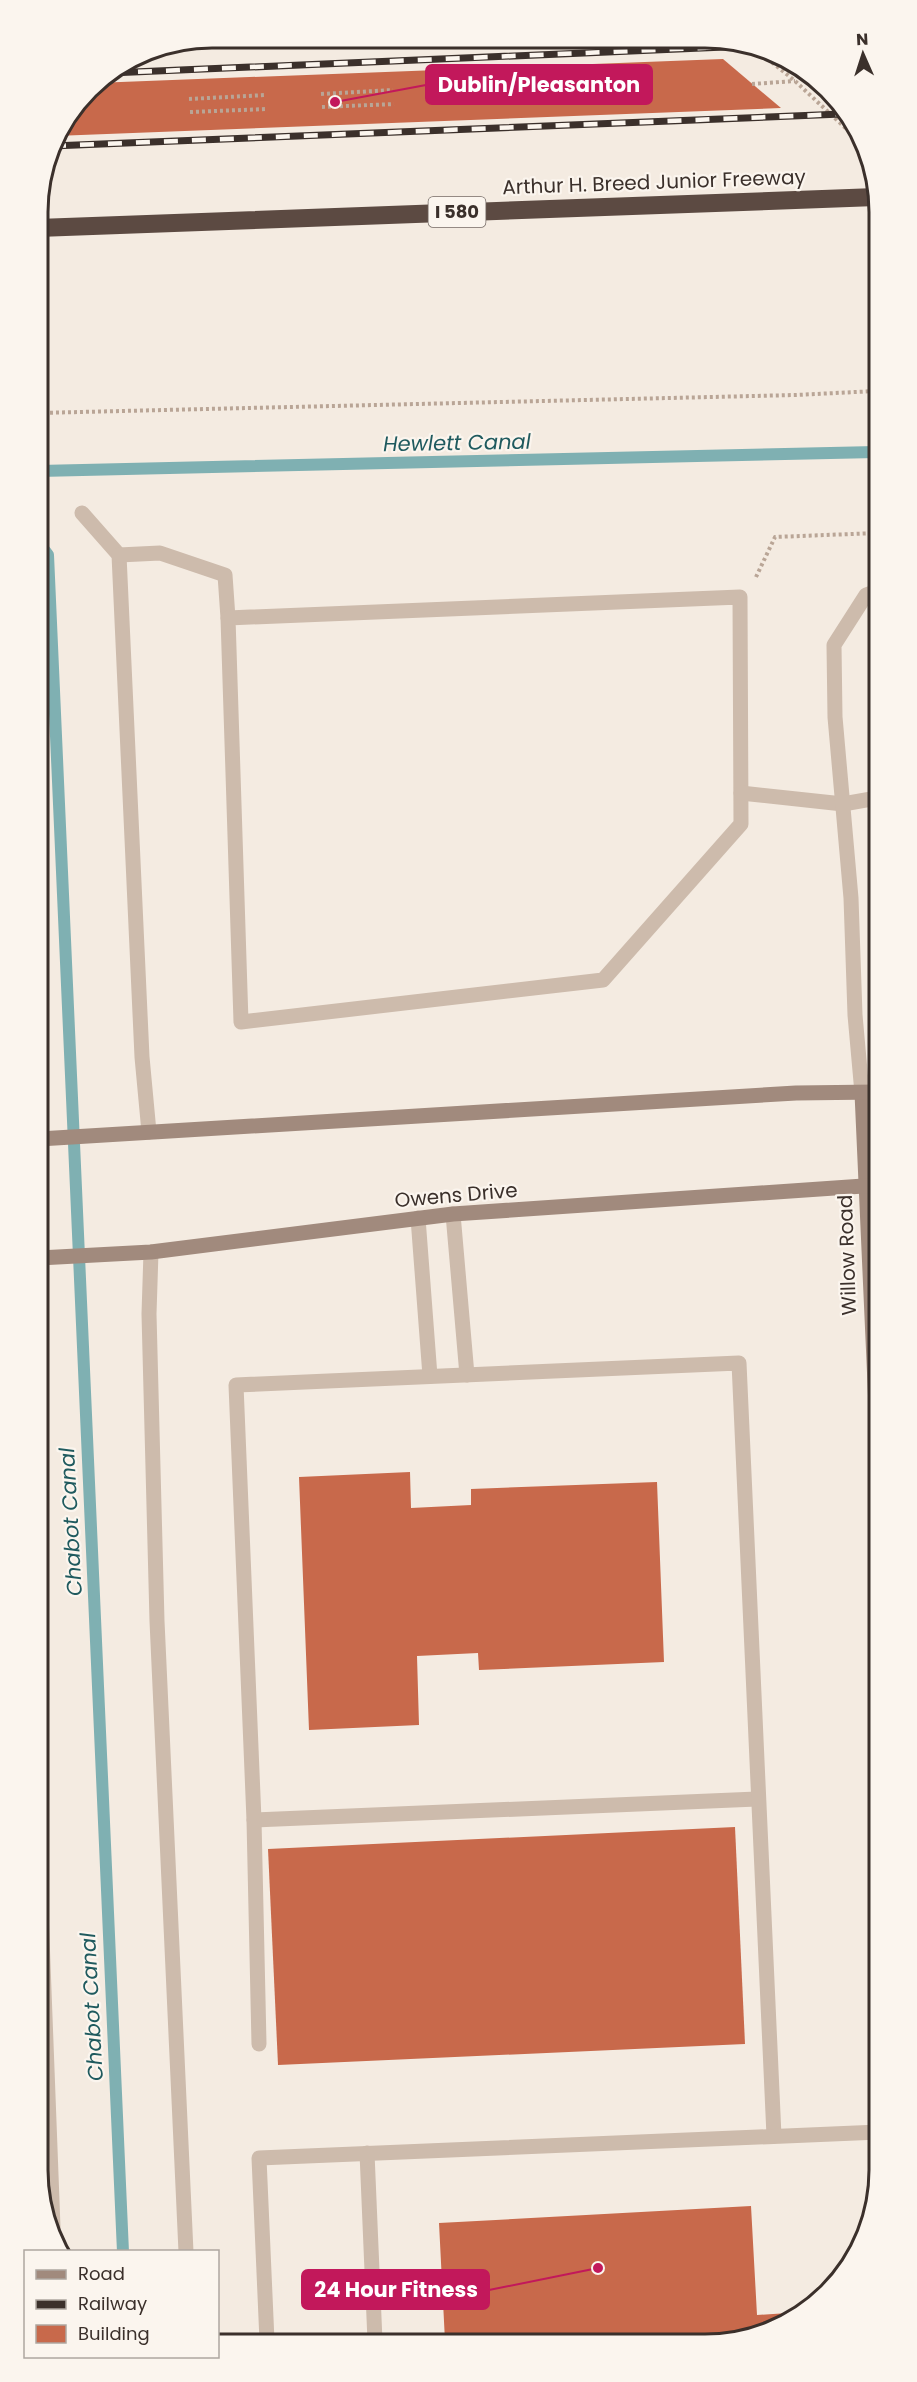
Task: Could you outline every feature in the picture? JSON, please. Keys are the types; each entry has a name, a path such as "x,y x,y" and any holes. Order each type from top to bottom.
{"highway":[{"name":"Arthur H. Breed Junior Freeway","path":"48,228 868,196"}],"street":[{"path":"48,1139 796,1093 869,1092"},
{"name":"Owens Drive","path":"48,1258 151,1252 453,1214 869,1185"}],"lane":[{"path":"82,513 119,555 142,1057 149,1132"},
{"path":"119,555 160,553 225,575 241,1022 603,980 741,824 740,597 228,618"},
{"path":"869,594 866,595 834,645 835,717 869,1081"},
{"path":"741,793 843,804 869,799"},
{"path":"453,1214 467,1375"},
{"path":"418,1218 430,1376"},
{"path":"151,1252 149,1314 157,1621 186,2250"},
{"path":"259,2044 254,1820 236,1385 739,1363 774,2136"},
{"path":"254,1820 757,1798"},
{"path":"48,2095 52,2206"},
{"path":"267,2334 259,2158 869,2132"},
{"path":"367,2153 375,2334"}],"path":[{"path":"771,62 846,128"},
{"path":"752,84 795,81"},
{"path":"441,89 513,86"},
{"path":"321,94 393,90"},
{"path":"189,99 266,95"},
{"path":"441,102 513,99"},
{"path":"322,107 393,104"},
{"path":"190,112 267,109"},
{"path":"48,413 869,391"},
{"path":"740,597 760,573 775,537 869,533"}],"building":[{"path":"723,59 781,108 68,136 82,112 113,82"},
{"path":"410,1472 411,1508 471,1505 471,1489 657,1482 664,1662 479,1670 478,1653 417,1656 419,1725 309,1730 299,1477"},
{"path":"735,1827 745,2044 278,2065 268,1849"},
{"path":"751,2206 757,2315 785,2313 758,2325 716,2334 445,2334 439,2223"}],"waterway":[{"name":"Hewlett Canal","path":"48,471 869,452"},
{"name":"Chabot Canal","path":"48,555 123,2250"}],"railway":[{"path":"127,72 702,48"},
{"path":"62,146 836,114"}],"place":[{"name":"Dublin/Pleasanton","path":"335,102"},
{"name":"24 Hour Fitness","path":"598,2268"}]}
